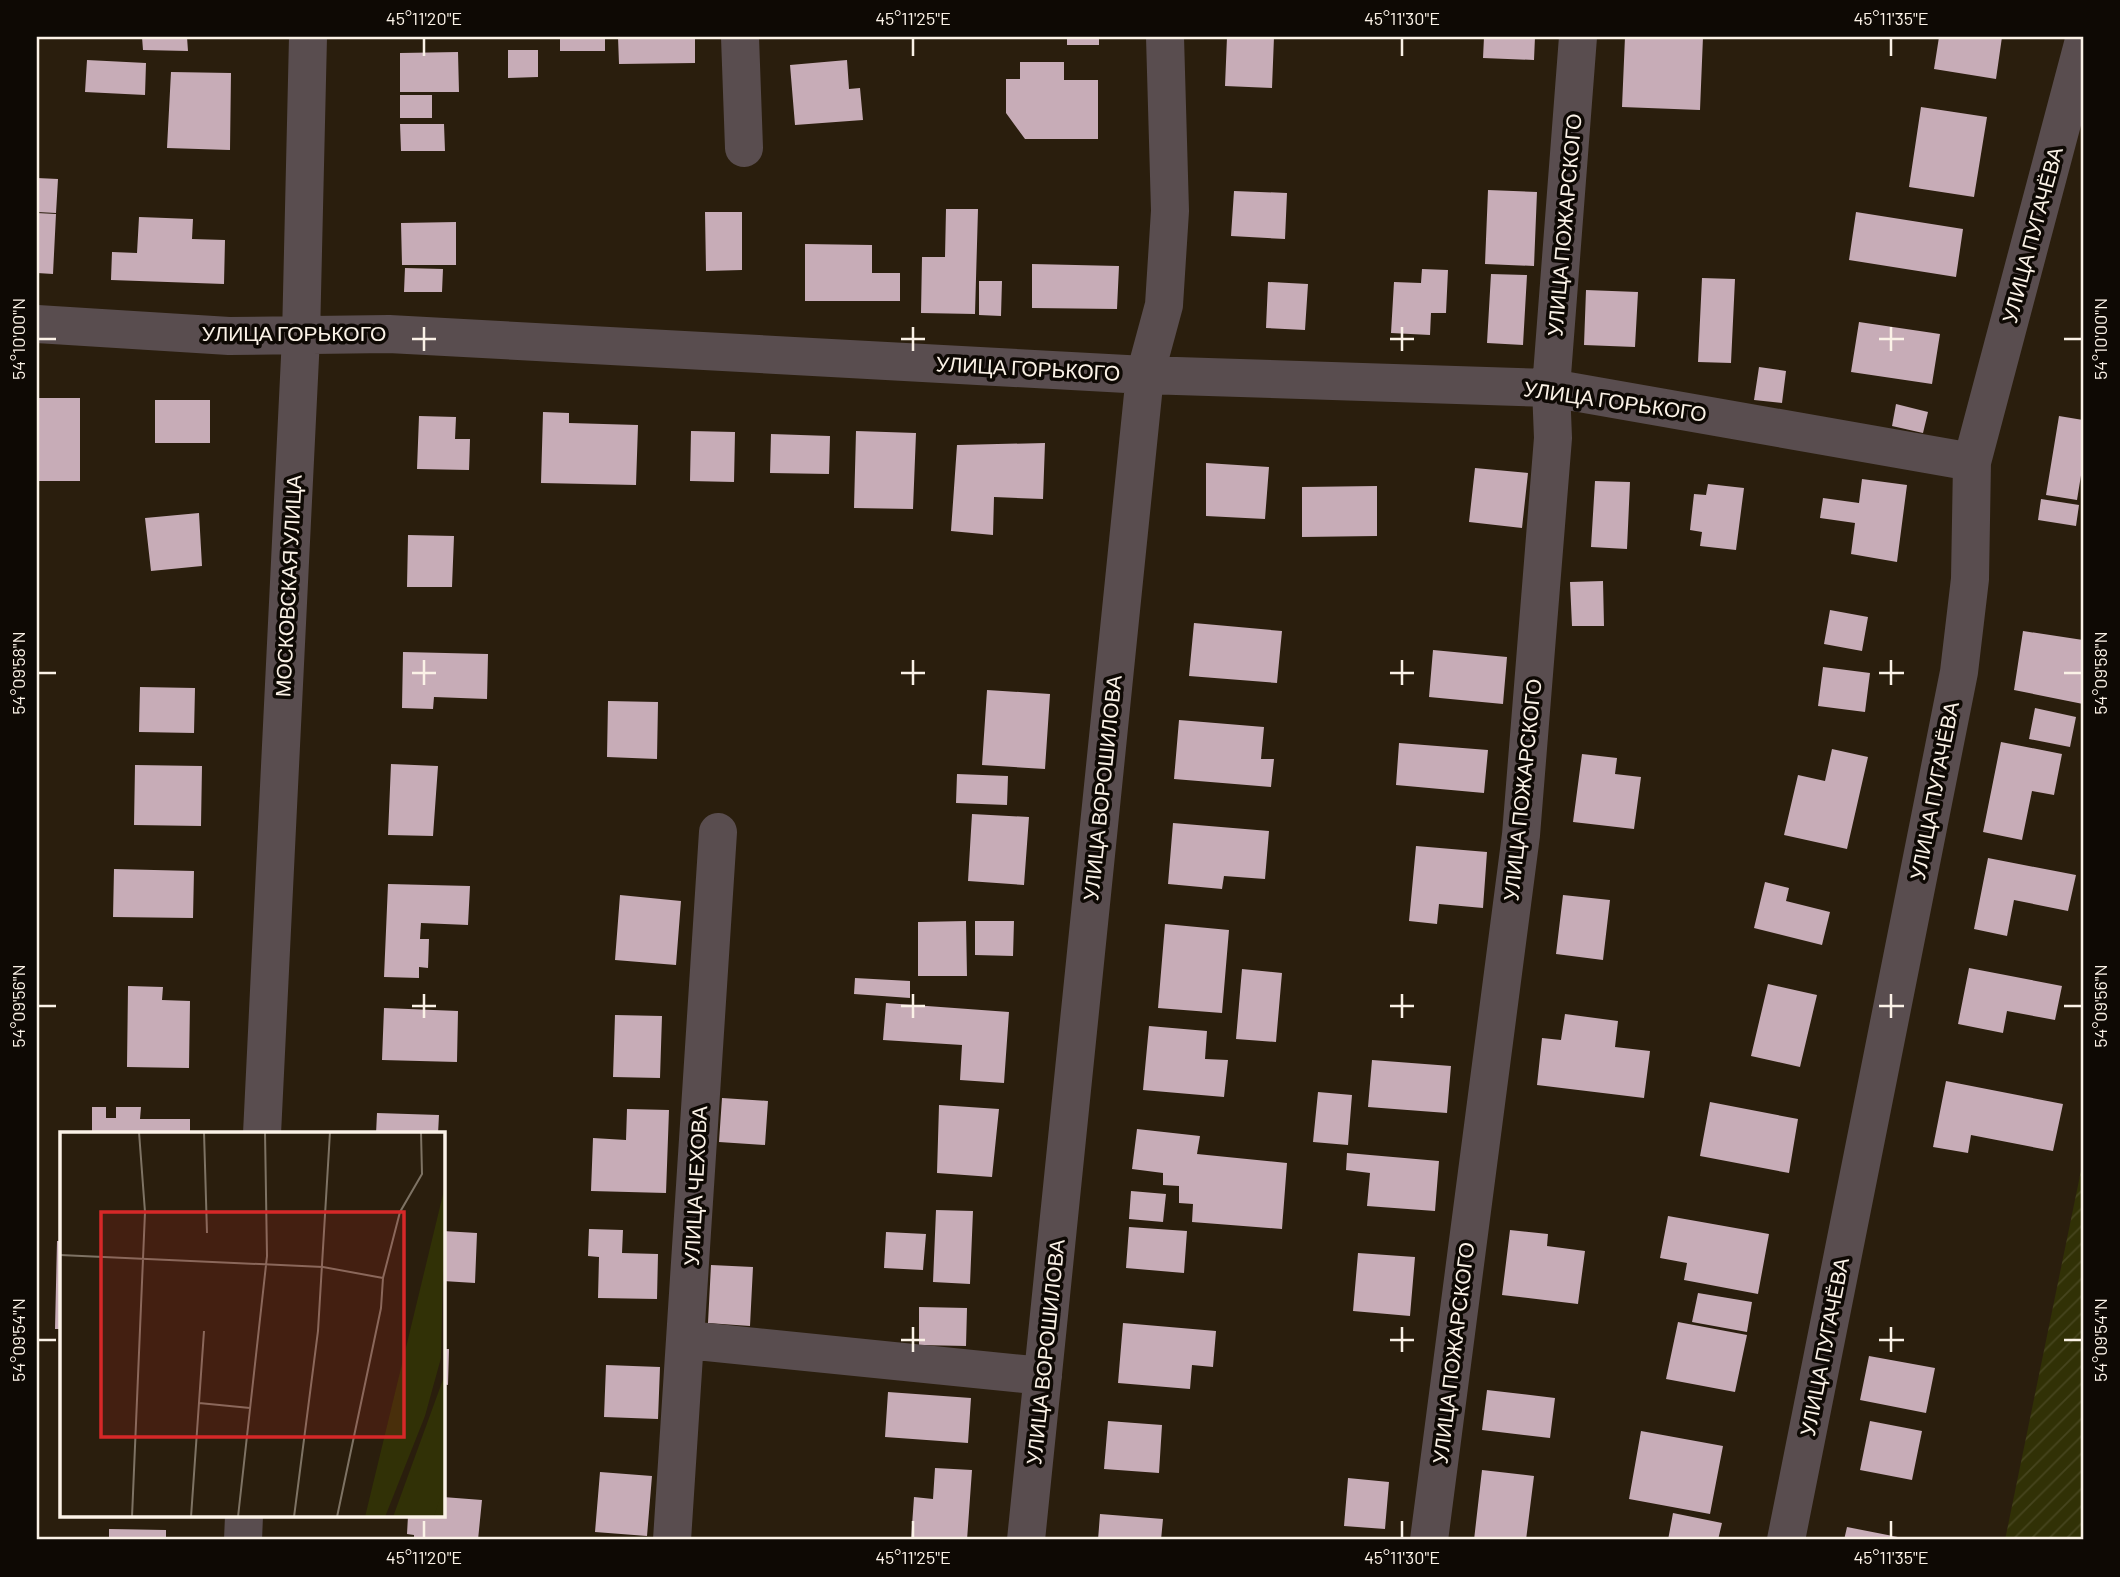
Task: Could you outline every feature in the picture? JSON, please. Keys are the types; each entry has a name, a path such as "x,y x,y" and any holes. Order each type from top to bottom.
{"street":[{"name":"МОСКОВСКАЯ УЛИЦА","path":"262,1132 301,337 308,37"},
{"path":"740,37 744,148"},
{"name":"УЛИЦА ВОРОШИЛОВА","path":"1026,1540 1145,375 1164,305 1170,211 1165,37"},
{"name":"УЛИЦА ПОЖАРСКОГО","path":"1429,1540 1521,835 1553,438 1551,388 1578,37"},
{"name":"УЛИЦА ПУГАЧЁВА","path":"1786,1540 1959,671 1970,579 1972,462 2083,44"},
{"name":"УЛИЦА ГОРЬКОГО","path":"37,324 229,336 389,334 1145,375 1551,388 1972,462"},
{"name":"УЛИЦА ЧЕХОВА","path":"672,1540 718,832"},
{"path":"687,1339 1043,1376"},
{"path":"243,1540 244,1518"}],"shaded area":[{"path":"2083,1161 2083,1540 2005,1540"}],"building":[{"path":"142,37 187,37 188,51 143,50"},
{"path":"560,37 605,37 605,51 560,51"},
{"path":"618,37 695,37 695,63 619,64"},
{"path":"1067,37 1099,37 1099,45 1067,45"},
{"path":"1227,37 1274,37 1272,88 1225,86"},
{"path":"1484,37 1535,37 1534,60 1483,58"},
{"path":"1625,37 1703,37 1700,110 1622,107"},
{"path":"1939,37 2002,37 1996,79 1934,69"},
{"path":"508,50 538,50 538,77 508,78"},
{"path":"458,52 459,92 400,92 400,53"},
{"path":"87,60 146,63 145,95 85,92"},
{"path":"847,60 849,89 860,88 863,120 795,125 790,65"},
{"path":"1020,62 1064,62 1064,80 1098,80 1098,139 1025,139 1006,113 1006,79 1020,79"},
{"path":"171,72 231,73 230,150 167,148"},
{"path":"400,95 432,95 432,118 400,118"},
{"path":"1921,107 1987,117 1974,197 1909,187"},
{"path":"400,124 444,124 445,151 401,151"},
{"path":"37,178 58,179 56,213 37,212"},
{"path":"1488,190 1537,192 1534,266 1485,264"},
{"path":"1234,191 1287,193 1285,239 1231,236"},
{"path":"946,209 978,209 975,314 921,313 922,257 945,257"},
{"path":"705,212 742,212 742,270 706,271"},
{"path":"1856,212 1963,229 1956,277 1849,260"},
{"path":"37,213 56,214 53,274 37,273"},
{"path":"139,217 193,219 192,239 225,240 224,284 111,280 112,252 137,253"},
{"path":"456,222 456,265 402,265 401,223"},
{"path":"805,244 872,245 872,273 900,273 900,301 805,301"},
{"path":"1032,264 1119,266 1117,309 1032,308"},
{"path":"405,268 443,269 442,292 404,292"},
{"path":"1422,269 1448,270 1446,313 1431,313 1430,335 1391,333 1394,282 1421,283"},
{"path":"1491,274 1527,275 1523,345 1487,343"},
{"path":"1702,278 1735,279 1731,363 1698,362"},
{"path":"979,281 1002,281 1001,316 979,315"},
{"path":"1268,282 1308,284 1305,330 1266,328"},
{"path":"1586,290 1638,292 1635,347 1584,345"},
{"path":"1859,322 1940,334 1932,384 1851,372"},
{"path":"1759,367 1786,371 1782,403 1754,400"},
{"path":"38,398 80,398 80,481 37,481"},
{"path":"155,400 210,400 210,443 155,443"},
{"path":"1896,404 1928,412 1923,433 1892,426"},
{"path":"543,412 569,413 569,423 638,425 636,485 541,483"},
{"path":"419,416 456,417 455,439 470,439 469,470 417,469"},
{"path":"2059,416 2083,420 2083,463 2077,500 2046,495"},
{"path":"691,431 735,432 734,482 690,481"},
{"path":"856,431 916,433 913,509 854,508"},
{"path":"771,434 830,436 829,474 770,473"},
{"path":"1045,443 1043,499 994,497 993,535 951,531 957,445"},
{"path":"1206,463 1269,467 1265,519 1206,516"},
{"path":"1475,468 1528,473 1522,528 1469,522"},
{"path":"1862,479 1907,485 1897,562 1851,554 1855,523 1820,518 1823,498 1859,503"},
{"path":"1595,481 1630,482 1627,549 1591,547"},
{"path":"1708,484 1744,488 1736,550 1700,546 1702,532 1690,530 1694,494 1706,495"},
{"path":"1377,486 1377,536 1302,537 1302,487"},
{"path":"2041,499 2079,505 2076,526 2038,520"},
{"path":"199,513 202,566 151,571 145,518"},
{"path":"408,535 454,536 452,587 407,587"},
{"path":"1603,581 1604,626 1572,626 1570,582"},
{"path":"1830,610 1868,617 1862,651 1824,644"},
{"path":"1194,623 1282,631 1277,683 1189,676"},
{"path":"2023,631 2083,640 2083,704 2014,690"},
{"path":"1433,650 1507,657 1503,704 1429,697"},
{"path":"403,652 488,654 487,699 434,697 433,709 402,708"},
{"path":"1823,667 1870,673 1865,712 1818,706"},
{"path":"140,687 195,688 194,733 139,732"},
{"path":"987,690 1050,694 1045,769 982,765"},
{"path":"608,701 658,702 657,759 607,757"},
{"path":"2035,708 2076,717 2070,747 2029,739"},
{"path":"1179,720 1264,727 1261,759 1274,759 1271,787 1174,779"},
{"path":"2001,742 2062,754 2054,795 2032,791 2022,840 1983,832"},
{"path":"1399,743 1488,750 1484,793 1396,785"},
{"path":"1832,749 1868,757 1847,849 1784,835 1798,775 1825,781"},
{"path":"1582,754 1617,758 1615,774 1641,777 1634,829 1573,822"},
{"path":"391,764 438,766 433,836 388,835"},
{"path":"135,765 202,766 201,826 134,825"},
{"path":"957,774 1008,776 1007,805 956,803"},
{"path":"972,814 1029,817 1024,885 968,881"},
{"path":"1173,823 1269,831 1265,879 1224,876 1222,889 1168,884"},
{"path":"1416,846 1487,852 1483,908 1439,904 1437,924 1409,921"},
{"path":"1988,858 2076,875 2068,911 2014,900 2007,936 1974,929"},
{"path":"114,869 194,871 193,918 113,917"},
{"path":"1765,882 1789,888 1786,901 1830,912 1822,945 1754,928"},
{"path":"388,884 470,886 468,925 421,923 420,939 429,939 428,968 419,967 419,978 384,977"},
{"path":"620,895 681,901 676,965 615,960"},
{"path":"1563,895 1610,900 1603,960 1556,954"},
{"path":"966,921 967,976 918,976 918,922"},
{"path":"975,921 1014,921 1013,956 975,955"},
{"path":"1165,924 1229,930 1222,1013 1158,1008"},
{"path":"1969,968 2062,986 2055,1020 2007,1011 2003,1033 1958,1024"},
{"path":"1242,969 1282,973 1276,1042 1236,1039"},
{"path":"855,978 910,981 910,998 854,994"},
{"path":"1768,984 1817,995 1800,1067 1751,1056"},
{"path":"128,986 163,987 162,1000 190,1001 189,1068 127,1067"},
{"path":"886,1003 1009,1012 1004,1083 960,1080 962,1045 883,1040"},
{"path":"384,1008 458,1011 457,1062 382,1060"},
{"path":"1565,1014 1618,1021 1615,1047 1650,1051 1644,1098 1537,1085 1542,1038 1561,1040"},
{"path":"615,1015 662,1016 660,1078 613,1077"},
{"path":"1149,1026 1207,1031 1205,1059 1228,1060 1224,1097 1143,1090"},
{"path":"1372,1060 1451,1066 1447,1113 1368,1107"},
{"path":"1946,1081 2063,1104 2053,1151 1971,1135 1968,1153 1933,1147"},
{"path":"1318,1092 1352,1095 1348,1145 1313,1142"},
{"path":"722,1098 768,1101 765,1145 719,1142"},
{"path":"1710,1102 1798,1119 1789,1173 1700,1156"},
{"path":"939,1105 999,1109 992,1177 937,1173"},
{"path":"92,1107 106,1107 106,1118 116,1118 116,1107 141,1107 140,1119 190,1119 190,1132 92,1132"},
{"path":"627,1109 669,1110 666,1193 591,1191 593,1138 626,1140"},
{"path":"377,1113 439,1115 438,1132 376,1132"},
{"path":"1137,1129 1200,1136 1197,1154 1287,1163 1282,1229 1192,1222 1193,1204 1179,1203 1179,1186 1163,1185 1163,1173 1132,1169"},
{"path":"1347,1153 1439,1161 1435,1211 1367,1206 1370,1173 1346,1170"},
{"path":"1131,1191 1166,1194 1163,1222 1129,1219"},
{"path":"936,1210 973,1211 970,1284 933,1282"},
{"path":"1668,1216 1769,1234 1758,1294 1684,1280 1687,1263 1660,1258"},
{"path":"1129,1227 1187,1231 1184,1273 1126,1268"},
{"path":"589,1229 623,1230 622,1253 658,1254 657,1299 598,1298 599,1257 588,1256"},
{"path":"1510,1230 1548,1234 1547,1246 1585,1251 1578,1304 1502,1295"},
{"path":"444,1231 477,1233 475,1283 444,1281"},
{"path":"886,1232 926,1234 923,1270 884,1268"},
{"path":"57,1241 60,1241 60,1329 55,1329"},
{"path":"1358,1253 1415,1257 1410,1316 1353,1311"},
{"path":"711,1265 753,1267 750,1326 708,1323"},
{"path":"1698,1293 1752,1302 1747,1332 1692,1322"},
{"path":"919,1307 967,1308 966,1346 919,1345"},
{"path":"1678,1322 1747,1335 1735,1392 1666,1379"},
{"path":"1123,1323 1216,1331 1213,1367 1192,1365 1190,1389 1118,1383"},
{"path":"444,1349 449,1349 448,1385 444,1384"},
{"path":"1869,1356 1935,1368 1926,1413 1860,1400"},
{"path":"606,1365 660,1367 658,1419 604,1417"},
{"path":"1487,1390 1555,1398 1550,1438 1482,1430"},
{"path":"888,1392 971,1398 968,1443 885,1437"},
{"path":"1108,1421 1162,1425 1159,1473 1104,1469"},
{"path":"1870,1421 1922,1431 1912,1480 1860,1470"},
{"path":"1641,1431 1723,1446 1710,1514 1629,1499"},
{"path":"935,1468 972,1470 967,1540 911,1540 914,1497 933,1499"},
{"path":"1482,1470 1534,1476 1526,1540 1474,1540"},
{"path":"600,1472 652,1476 647,1536 595,1532"},
{"path":"1348,1478 1389,1482 1385,1529 1344,1526"},
{"path":"444,1497 482,1500 478,1540 414,1540 414,1535 407,1534 408,1518 444,1518"},
{"path":"1673,1513 1722,1523 1718,1540 1668,1540"},
{"path":"1100,1514 1163,1519 1161,1540 1098,1540"},
{"path":"1847,1527 1908,1539 1908,1540 1844,1540"},
{"path":"109,1529 166,1530 166,1540 109,1540"}]}
